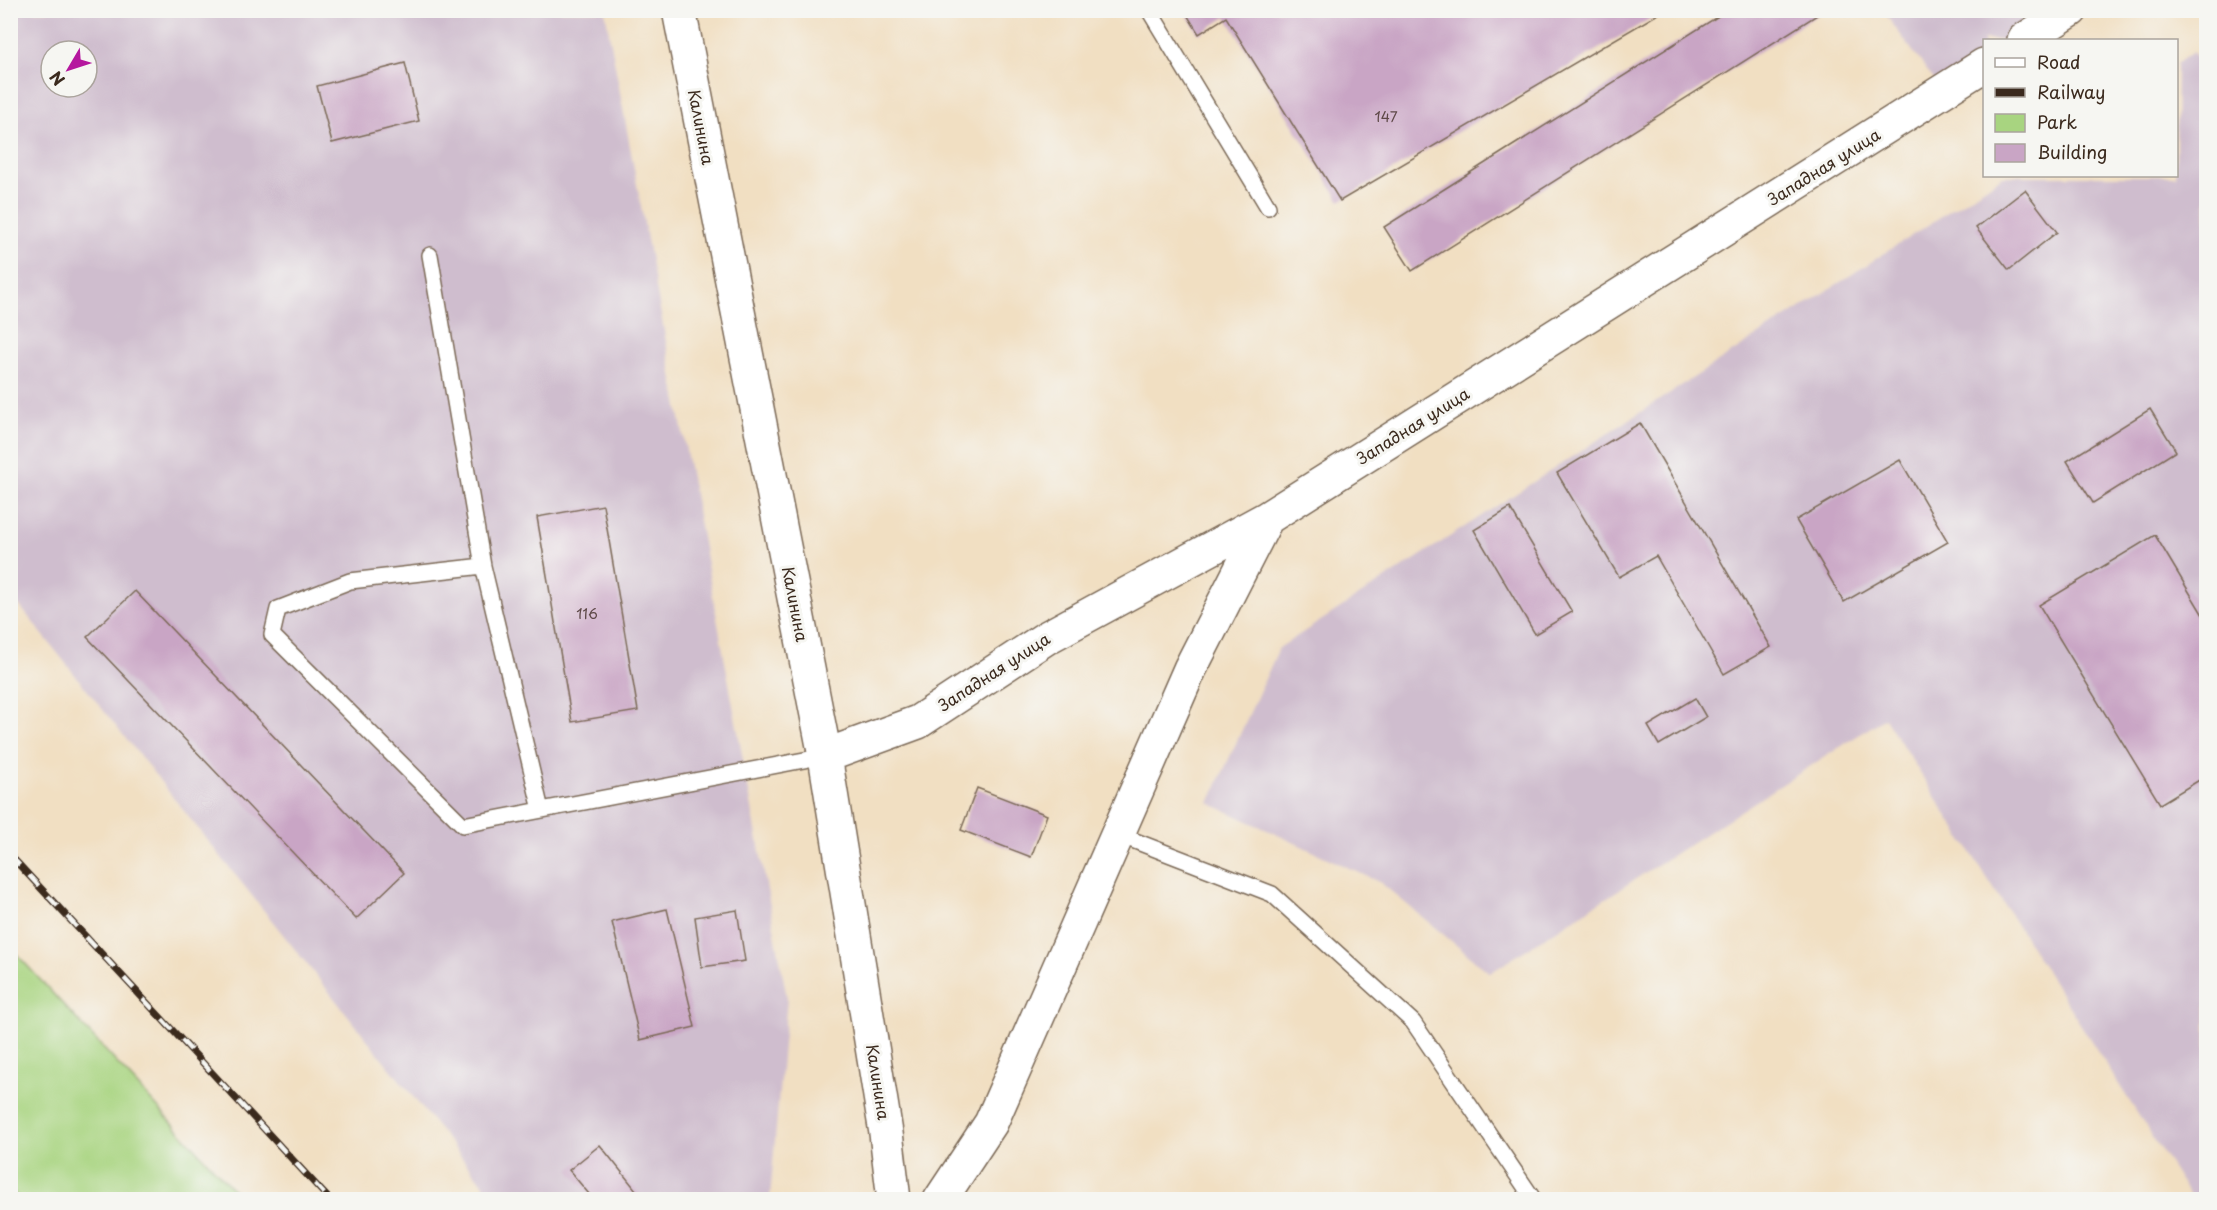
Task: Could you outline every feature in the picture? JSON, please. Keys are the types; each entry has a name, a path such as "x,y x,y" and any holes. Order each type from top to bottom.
{"street":[{"name":"Калинина","path":"679,10 825,756 885,1121 894,1200"},
{"path":"2026,39 2071,10"},
{"name":"Западная улица","path":"825,756 918,722 1046,638 1267,518 1983,66"},
{"path":"940,1200 991,1123 1190,669 1267,518"}],"lane":[{"path":"1149,10 1268,207"},
{"path":"430,255 483,566 541,810"},
{"path":"483,566 350,581 278,609 272,635 463,825 825,756"},
{"path":"1117,834 1272,894 1413,1022 1534,1200"}],"shaded area":[{"path":"11,11 605,11 787,998 770,1199 495,1199 11,595"},
{"path":"1883,11 2071,11 2026,39 1983,39 1983,66 1943,92"},
{"path":"2193,52 2206,75 2206,1199 2192,1199 1885,718 1490,973 1381,883 1209,803 1279,648 2001,177 2178,177 2178,62"}],"green space":[{"path":"11,948 242,1199 20,1199 10,1189"}],"building":[{"path":"1184,10 1665,10 1340,201 1226,17 1199,34"},
{"path":"1728,10 1825,10 1412,271 1384,227"},
{"path":"405,63 419,121 332,143 317,86"},
{"path":"2025,190 2057,232 2009,270 1976,228"},
{"path":"2150,409 2176,451 2093,503 2067,461"},
{"path":"1640,423 1771,647 1724,674 1656,556 1619,577 1557,473"},
{"path":"1900,460 1948,542 1844,602 1796,520"},
{"path":"603,505 638,711 572,722 537,517"},
{"path":"1510,508 1572,612 1535,634 1474,530"},
{"path":"2155,535 2206,620 2206,776 2160,804 2039,605"},
{"path":"135,591 404,873 356,919 87,637"},
{"path":"1695,698 1706,717 1659,745 1648,726"},
{"path":"977,788 1047,815 1031,857 961,830"},
{"path":"667,909 695,1027 640,1040 612,922"},
{"path":"737,910 745,961 702,967 695,917"},
{"path":"600,1145 644,1200 594,1200 569,1170"}],"railway":[{"path":"10,855 330,1200"}]}
